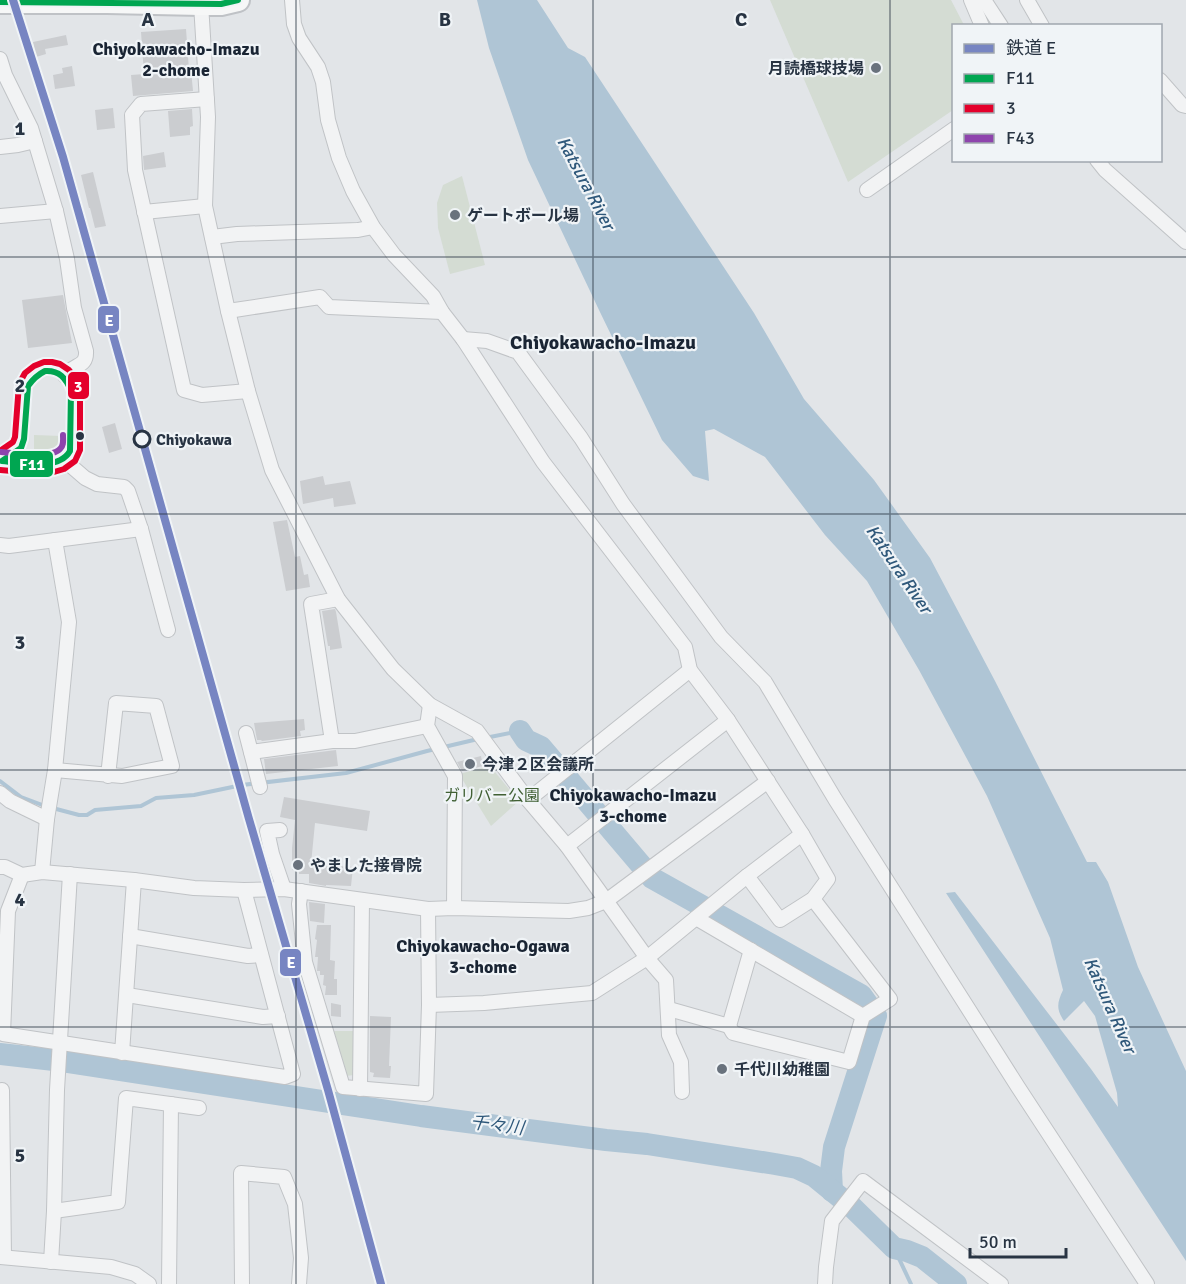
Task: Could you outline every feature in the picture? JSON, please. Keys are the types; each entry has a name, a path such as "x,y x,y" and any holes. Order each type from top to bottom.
{"main road":[{"path":"0,2 201,4 238,0"}],"street":[{"path":"292,0 294,24 299,38 318,67 323,82 328,120 339,158 353,191 373,227 394,255 433,296 543,462 685,647 690,670 728,720 802,834 828,879 813,899 780,920 747,876"},
{"path":"971,0 981,24"},
{"path":"984,0 998,21 1001,15 1008,24"},
{"path":"1027,0 1041,24"},
{"path":"201,4 208,117 206,206 248,391 272,470 338,599 393,669 430,705 477,731 528,800 567,846 647,958 666,980 669,1035 681,1062 682,1092"},
{"path":"0,59 5,75 31,128 56,211 67,259 74,308 86,351 83,363 70,369 65,376"},
{"path":"1162,82 1182,105 1186,106"},
{"path":"207,99 141,104 132,115 135,170 184,390 202,395 248,391"},
{"path":"867,190 952,130"},
{"path":"0,147 35,141"},
{"path":"1099,162 1105,170 1186,242"},
{"path":"144,212 206,206"},
{"path":"0,216 56,211"},
{"path":"212,237 358,230 373,227"},
{"path":"228,310 320,297 329,307 442,312"},
{"path":"463,339 487,341 518,352 580,438 623,504 720,637 765,682 835,799 1018,1087 1147,1284"},
{"path":"63,459 97,484 124,487 128,491 141,529 168,630"},
{"path":"0,545 9,546 141,529"},
{"path":"42,872 55,770 69,622 55,540"},
{"path":"332,741 311,604 338,599"},
{"path":"528,800 690,670"},
{"path":"55,770 108,776 122,776 172,766 156,706 116,702 108,776"},
{"path":"430,705 427,726 454,776 454,908"},
{"path":"567,846 728,720"},
{"path":"251,752 332,741 355,741 427,726"},
{"path":"246,733 260,784"},
{"path":"0,867 11,869 22,875 42,872 194,888 284,889 428,909 570,911 588,908 606,901 768,781"},
{"path":"0,793 10,801 47,819"},
{"path":"280,830 267,831 284,889"},
{"path":"429,1005 484,1004 592,993 647,958 802,834"},
{"path":"51,1262 57,1090 70,874"},
{"path":"22,875 8,911 3,1034 60,1046 285,1077 292,1074 244,890"},
{"path":"122,1053 134,880"},
{"path":"301,891 299,904 305,962 343,1087 426,1094 429,1005 428,909"},
{"path":"669,1009 729,1026 733,1033 849,1062 863,1016 890,999 813,899"},
{"path":"360,1089 362,900"},
{"path":"696,918 863,1016"},
{"path":"130,936 248,956 261,955"},
{"path":"729,1026 751,950"},
{"path":"127,995 263,1017 278,1016"},
{"path":"2,1090 2,1257 111,1267 135,1274 149,1284"},
{"path":"54,1211 118,1202 126,1098 199,1108"},
{"path":"169,1284 171,1104"},
{"path":"243,1284 241,1173 284,1176 294,1204 300,1258 299,1284"},
{"path":"825,1284 832,1221 863,1181 1001,1284"}],"green space":[{"name":"月読橋球技場","path":"770,0 951,0 963,24 952,24 952,111 848,182"},
{"name":"ゲートボール場","path":"462,176 485,265 450,274 438,228 437,203 443,185"},
{"path":"34,435 62,436 61,452 56,456 39,454 34,450"},
{"name":"ガリバー公園","path":"490,766 519,801 491,826 459,774"},
{"path":"334,1031 355,1031 354,1075 346,1076"}],"water":[{"name":"Katsura River","path":"477,0 537,0 568,48 585,57 754,313 804,399 874,480 930,558 1087,862 1096,862 1108,882 1138,967 1186,1071 1186,1261 946,893 955,892 1118,1107 1117,1093 1095,1016 1084,1001 1064,1021 1061,1017 1058,1006 1063,990 1050,938 987,796 919,670 867,581 825,535 765,457 714,429 705,431 709,481 693,476 662,440 528,160 489,48"}],"building":[{"path":"186,29 193,91 133,96 131,75 144,74 141,32"},
{"path":"66,35 68,45 45,49 46,54 36,57 33,42"},
{"path":"72,66 75,86 55,89 53,75 63,73 62,68"},
{"path":"113,108 115,128 97,130 95,110"},
{"path":"192,109 193,126 190,127 190,135 170,137 168,111"},
{"path":"164,152 166,167 144,170 143,156"},
{"path":"93,172 106,226 95,228 81,175"},
{"path":"63,295 72,343 28,348 22,300"},
{"path":"115,423 122,449 109,453 102,427"},
{"path":"323,476 325,485 350,481 356,504 334,507 333,498 303,504 300,481"},
{"path":"287,520 295,557 300,556 304,575 308,574 310,587 286,591 273,522"},
{"path":"335,609 342,648 330,650 322,611"},
{"path":"304,719 305,730 300,731 301,736 257,740 254,723"},
{"path":"336,750 338,766 266,774 264,759"},
{"name":"今津２区会議所","path":"481,756 483,766 462,771 457,762"},
{"path":"284,797 370,811 367,831 315,823 311,864 353,867 351,886 309,883 309,874 299,874 299,871 292,870 295,820 280,817"},
{"path":"309,902 325,904 324,923 310,921"},
{"path":"317,925 331,925 330,960 335,961 334,979 337,979 337,995 325,995 324,975 320,975 320,971 317,971 318,957 315,957 317,940 315,939"},
{"path":"331,1003 341,1005 341,1017 331,1016"},
{"path":"370,1016 391,1017 390,1078 373,1077 374,1073 370,1072"}],"waterway":[{"path":"485,738 520,731"},
{"path":"520,731 526,740 541,747 652,878 861,995 876,1016 834,1147 831,1171 832,1191"},
{"path":"0,781 21,797 45,806 87,815 95,810 141,806 156,798 194,795 242,785 346,773 478,739"},
{"name":"千々川","path":"0,1054 54,1060 421,1116 647,1144 797,1168 814,1176 852,1207 894,1248 922,1257 956,1284"},
{"path":"894,1248 911,1284"}],"rail line":[{"name":"E","path":"13,0 63,157 381,1284"}],"transit line":[{"name":"F11","path":"0,2 221,4 238,0"},
{"name":"3","path":"0,451 13,442 15,437 19,384 25,373 44,362 60,364 69,370 80,390 80,450 75,461 64,469 54,472 0,470"},
{"name":"F11","path":"45,371 61,376 71,391 70,451 65,457 49,463 29,464 2,461 21,448 24,439 28,386 35,377 45,371"},
{"name":"F43","path":"1,452 49,454 60,449 63,435"}],"place":[{"name":"月読橋球技場","path":"876,68"},
{"name":"ゲートボール場","path":"455,215"},
{"name":"Chiyokawa","path":"142,439"},
{"name":"今津２区会議所","path":"470,764"},
{"name":"やました接骨院","path":"298,865"},
{"name":"千代川幼稚園","path":"722,1069"}],"district":[{"name":"Chiyokawacho-Imazu 2-chome","path":"176,59"},
{"name":"Chiyokawacho-Imazu","path":"603,342"},
{"name":"Chiyokawacho-Imazu 3-chome","path":"633,805"},
{"name":"Chiyokawacho-Ogawa 3-chome","path":"483,956"}]}
